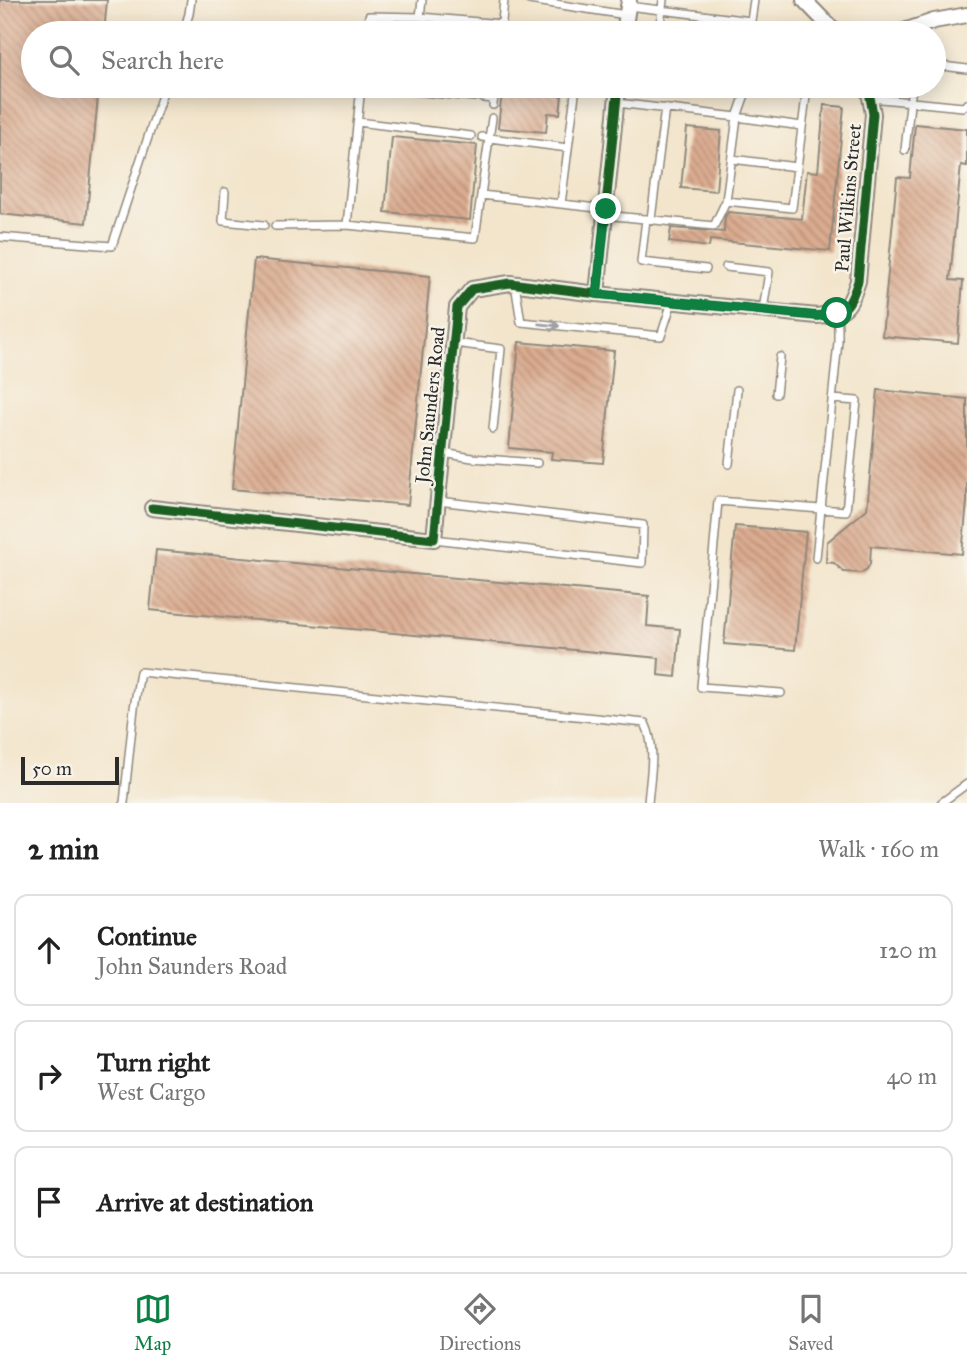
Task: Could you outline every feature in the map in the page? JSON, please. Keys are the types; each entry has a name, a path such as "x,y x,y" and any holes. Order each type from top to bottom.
{"street":[{"path":"804,0 824,21"},
{"path":"934,21 967,15"},
{"path":"597,294 617,98"},
{"name":"Paul Wilkins Street","path":"841,311 851,302 858,281 873,114 870,98"},
{"name":"John Saunders Road","path":"434,539 457,307 472,289 515,283 817,316 841,311"},
{"path":"152,508 434,539"}],"lane":[{"path":"187,21 191,0"},
{"path":"420,17 422,0"},
{"path":"502,21 504,0"},
{"path":"529,0 662,10 751,21 754,0"},
{"path":"661,21 663,0"},
{"path":"368,21 369,16 467,21"},
{"path":"946,66 967,69"},
{"path":"0,237 112,246 162,98"},
{"path":"347,225 360,98"},
{"path":"479,98 494,102 494,98"},
{"path":"561,204 573,98"},
{"path":"481,195 714,226 726,201 737,117 744,98"},
{"path":"726,201 792,208 806,98"},
{"path":"896,98 963,107 967,104"},
{"path":"905,150 910,98"},
{"path":"616,103 802,126"},
{"path":"665,108 641,262 706,269"},
{"path":"275,226 347,225 475,238 486,138 492,118"},
{"path":"358,122 471,136"},
{"path":"486,138 568,148"},
{"path":"732,159 797,167"},
{"path":"226,192 223,220 264,225"},
{"path":"726,267 769,272 763,311"},
{"path":"515,283 520,322 661,336 672,302"},
{"path":"816,558 841,311"},
{"path":"454,344 500,349 494,429"},
{"path":"776,394 780,357"},
{"path":"729,464 737,390"},
{"path":"781,693 701,687 719,501 846,511 857,401 832,399"},
{"path":"443,453 537,463"},
{"path":"434,539 642,563 643,525 438,501"},
{"path":"124,803 140,672 645,723 651,736 652,753 648,803"},
{"path":"942,803 967,784"}],"building":[{"path":"0,0 107,0 105,21 21,21 21,98 98,98 86,223 0,214"},
{"path":"501,98 562,98 560,114 548,113 546,132 498,128"},
{"path":"824,105 844,107 830,251 710,240 709,247 669,242 671,228 724,232 728,212 802,219 807,171 818,172"},
{"path":"915,124 967,129 967,166 961,165 950,280 963,281 958,343 882,336 897,177 910,178"},
{"path":"687,128 721,131 716,191 681,188"},
{"path":"392,137 477,145 470,220 385,212"},
{"path":"254,259 430,276 408,505 232,489"},
{"path":"519,342 614,351 603,463 551,459 552,452 509,448"},
{"path":"878,390 967,399 967,502 962,554 871,546 867,569 861,573 844,572 834,563 826,562 827,542 867,509"},
{"path":"735,526 806,532 795,650 724,644"},
{"path":"156,550 649,596 647,626 680,629 676,677 658,675 659,658 150,610"}],"cycle path":[{"path":"597,294 617,98"},
{"path":"152,508 434,539 457,307 472,289 510,283 817,316 840,311 849,303 858,281 873,114 870,98"}],"route":[{"path":"606,209 597,294 817,316 837,313"}]}
